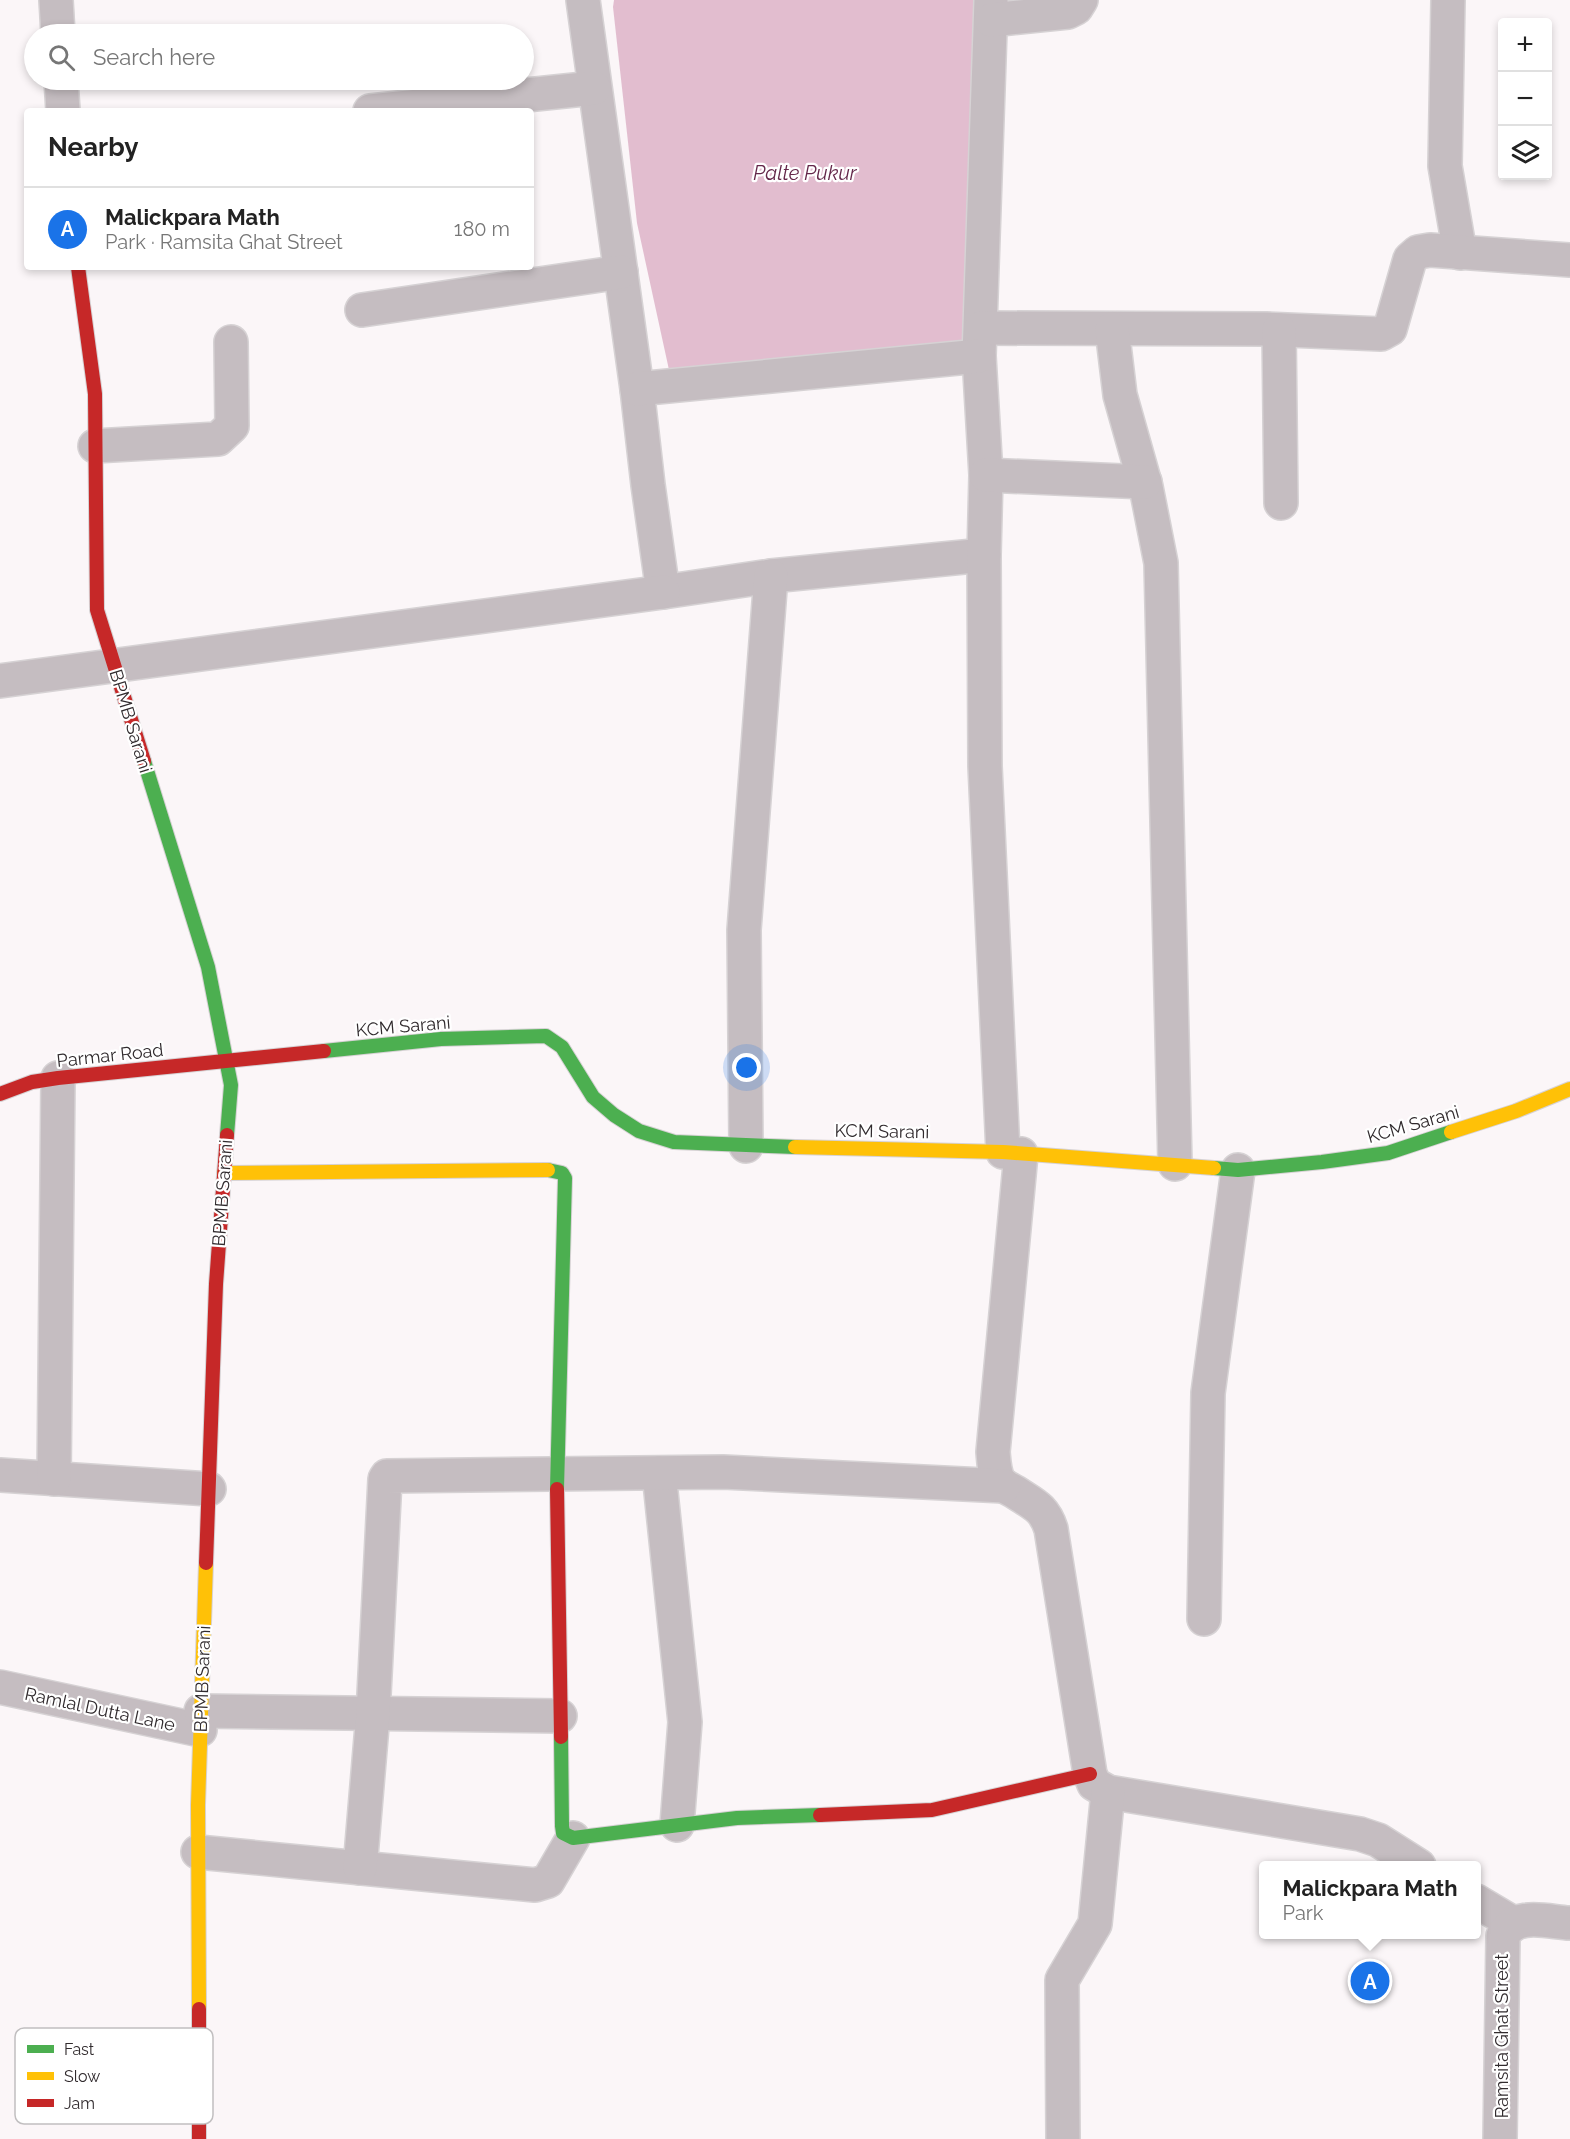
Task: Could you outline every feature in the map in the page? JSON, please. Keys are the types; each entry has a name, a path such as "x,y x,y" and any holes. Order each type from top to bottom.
{"street":[{"path":"56,0 57,24"},
{"path":"583,0 663,592"},
{"path":"1063,2139 1062,1980 1095,1924 1099,1783 1051,1529 1041,1509 1004,1486 997,1475 993,1452 1012,1153 985,766 986,475 980,342 991,10 1068,12 1076,8 1082,0"},
{"path":"1448,0 1445,166 1460,253"},
{"path":"399,108 594,88"},
{"path":"62,90 63,108"},
{"path":"637,389 980,342 1113,329 1279,330 1381,334 1390,329 1413,254 1430,250 1570,260"},
{"name":"BPMB Sarani","path":"78,270 94,394 97,610 208,967 231,1084 216,1284 200,1720 199,2028"},
{"path":"362,310 621,272"},
{"path":"1113,329 1120,394 1145,483 1161,563 1175,1164"},
{"path":"1279,330 1281,502"},
{"path":"95,446 218,439 232,426 231,342"},
{"path":"986,475 1145,483"},
{"path":"0,681 771,576 984,555"},
{"path":"746,1146 744,930 771,576"},
{"name":"KCM Sarani","path":"226,1062 441,1039 546,1036 562,1047 593,1097 614,1115 639,1131 674,1142 1012,1153 1238,1170 1388,1153 1515,1111 1570,1089"},
{"name":"Parmar Road","path":"0,1094 32,1082 58,1078 226,1062"},
{"path":"54,1479 58,1078"},
{"path":"224,1173 554,1170 562,1173 566,1184 557,1474 563,1833 573,1838 737,1818 932,1810 1099,1783 1360,1834 1378,1840 1411,1861"},
{"path":"1204,1619 1208,1393 1238,1170"},
{"path":"360,1868 373,1714 385,1479 388,1475 723,1472 1004,1486"},
{"path":"659,1473 685,1722 677,1825"},
{"path":"0,1475 209,1489"},
{"name":"Ramlal Dutta Lane","path":"0,1687 200,1720 373,1714 560,1716"},
{"path":"198,1852 535,1885 548,1881 573,1838"},
{"path":"1481,1904 1513,1923 1523,1920 1570,1923"},
{"name":"Ramsita Ghat Street","path":"1500,2139 1502,1942 1506,1929 1513,1923"},
{"name":"BPMB Sarani","path":"200,2124 200,2139"}],"water":[{"name":"Palte Pukur","path":"614,0 977,0 976,354 671,379 637,223"}],"traffic: fast":[{"path":"144,761 208,967 231,1085 227,1135"},
{"path":"324,1051 441,1039 546,1036 562,1047 593,1097 614,1115 639,1131 674,1142 795,1147"},
{"path":"1214,1168 1238,1170 1388,1153 1451,1132"},
{"path":"548,1170 562,1173 565,1178 557,1489"},
{"path":"561,1737 562,1826 563,1833 573,1838 737,1818 820,1815"}],"traffic: slow":[{"path":"1451,1132 1516,1111 1570,1089"},
{"path":"795,1147 1003,1152 1214,1168"},
{"path":"224,1173 548,1170"},
{"path":"199,2009 198,1805 206,1563"}],"traffic: jam":[{"path":"78,270 95,394 97,610 144,761"},
{"path":"0,1094 32,1082 58,1078 324,1051"},
{"path":"206,1563 216,1284 227,1135"},
{"path":"557,1489 561,1737"},
{"path":"820,1815 932,1810 1090,1774"},
{"path":"199,2009 199,2028"},
{"path":"199,2124 199,2139"}],"place":[{"name":"Malickpara Math","path":"1370,1981"}]}
